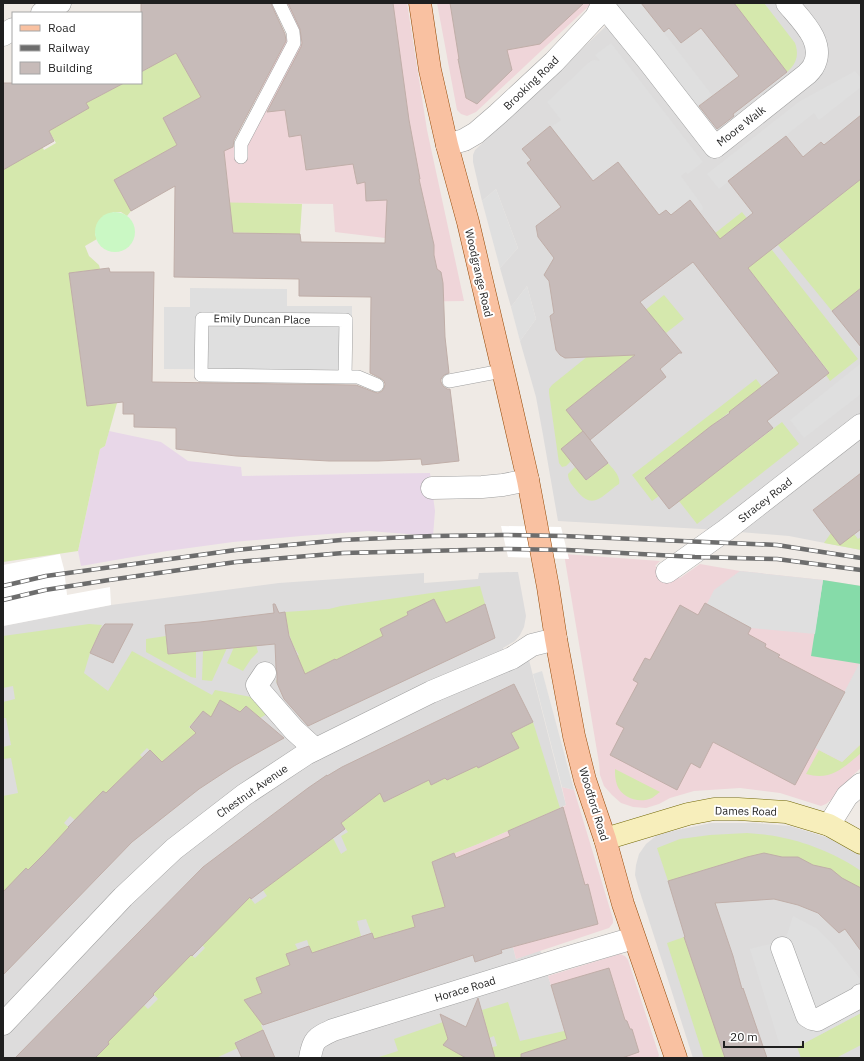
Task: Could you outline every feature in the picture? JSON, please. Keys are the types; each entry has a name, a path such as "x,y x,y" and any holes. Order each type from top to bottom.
{"main road":[{"name":"Woodgrange Road","path":"420,3 430,70 509,396 540,542"},
{"name":"Woodford Road","path":"540,542 574,736 585,780 605,839 618,888 634,938 676,1058"},
{"name":"Dames Road","path":"605,839 688,814 714,809 738,809 786,812 829,825 861,842"}],"street":[{"path":"44,12 60,3"},
{"name":"Moore Walk","path":"602,4 715,147 807,74 813,67 817,58 816,42 812,34 787,3"},
{"name":"Brooking Road","path":"447,145 464,140 476,133 498,114 554,62 596,16 600,11 602,4"},
{"path":"3,35 12,30"},
{"name":"Stracey Road","path":"667,572 726,530 861,425"},
{"path":"432,488 482,487 528,480"},
{"name":"Chestnut Avenue","path":"3,1024 123,897 174,849 244,795 315,749 431,692 512,658 532,645 556,639"},
{"path":"254,679 260,691 294,730 315,749"},
{"path":"829,825 848,796 861,784"},
{"name":"Horace Road","path":"310,1058 312,1045 319,1036 333,1030 562,958 634,938"},
{"path":"782,948 807,1016 812,1019 817,1020 860,997 861,995"}],"lane":[{"path":"241,157 242,144 294,43 293,32 279,3"},
{"name":"Emily Duncan Place","path":"345,376 346,320 202,318 201,375 345,376 358,377 377,385"},
{"path":"449,381 502,370"}],"shaded area":[{"path":"270,3 407,3 427,130 464,301 391,302 385,238 335,232 333,204 230,203 224,151 233,147 288,35"},
{"path":"437,3 592,3 476,112 467,116 461,114 457,110"},
{"path":"610,3 861,3 861,550 789,536 702,529 558,521 536,397 520,341 536,319 527,286 511,307 500,268 518,248 496,189 482,201 473,162 473,155 475,150 606,26"},
{"path":"616,3 641,3 712,95 696,107"},
{"path":"611,43 703,162 688,174 686,172 681,176 702,205 703,209 700,212 690,200 671,215 666,210 654,220 643,194 618,162 593,181 551,127 561,120 547,102 588,63 593,60 600,61 595,55"},
{"path":"855,71 861,78 861,87 819,120 814,113 719,189 707,174 800,101"},
{"path":"496,189 518,248 500,268 482,201"},
{"path":"527,286 536,319 520,341 511,307"},
{"path":"190,288 287,289 287,306 352,306 352,370 164,369 164,307 190,307"},
{"path":"861,363 861,394 804,438 790,420"},
{"path":"109,431 161,442 188,461 241,467 242,476 430,473 435,511 433,536 369,531 301,536 233,542 167,551 81,566 78,551 100,449 105,446"},
{"path":"564,554 660,561 655,566 680,578 700,564 740,571 823,580 861,586 861,768 852,776 852,783 826,804 821,806 780,793 740,788 694,791 670,798 659,804 646,808 633,807 621,803 604,786 600,775"},
{"path":"740,571 823,580 815,634 751,628 707,604 714,590"},
{"path":"518,572 526,616 524,627 515,641 503,648 509,666 528,659 529,660 566,805 478,844 432,862 512,943 516,959 540,950 565,1031 594,1058 3,1058 3,626 111,605 279,583 424,573 424,583 478,579 479,573"},
{"path":"859,664 861,664 861,744 842,762 815,748"},
{"path":"542,671 574,790 562,787 533,674"},
{"path":"562,787 574,790 613,923 609,928 516,959 512,943 451,929 432,862 478,844 563,807 566,805"},
{"path":"711,823 754,823 790,826 829,838 861,856 861,1058 693,1058 635,875 639,854 646,844 656,836"},
{"path":"793,916 816,928 834,946 861,980 861,1013 797,1047 789,1046 781,1049 750,949 783,941 788,932"},
{"path":"620,954 625,956 628,960 659,1055 658,1058 594,1058 595,1024 565,1031 548,976"}],"green space":[{"path":"734,3 764,3 795,43 797,51 796,59 793,66 787,72"},
{"path":"150,35 164,60 176,53 201,97 163,118 177,145 114,180 131,211 127,216 121,212 113,212 95,234 97,239 85,246 89,256 99,265 100,269 69,273 87,406 117,403 105,446 100,449 78,551 3,562 3,114 36,136 44,150 56,143 32,101 88,107 86,102 113,89 110,84 142,84 142,72 149,68 142,56 142,52"},
{"path":"861,179 861,288 832,311 778,245"},
{"path":"203,202 302,204 300,234 203,232"},
{"path":"115,212 123,214 129,218 133,224 135,232 133,240 129,246 123,250 115,252 107,250 101,246 97,240 95,232 97,224 101,218 107,214"},
{"path":"742,212 858,359 830,381 826,375 829,372 741,259 731,230 719,240 714,234"},
{"path":"664,295 684,319 666,333 657,322 643,348 567,410 583,431 571,461 566,466 562,467 559,463 549,389"},
{"path":"756,379 775,404 749,397 645,477 659,496 652,501 632,475"},
{"path":"782,422 799,444 697,524 679,501"},
{"path":"608,463 618,475 619,484 603,496 594,501 588,500 573,487 568,474 575,467 587,480"},
{"path":"846,524 858,539 861,537 861,550 824,543 831,533 840,545 849,538"},
{"path":"823,580 861,586 861,664 811,656"},
{"path":"480,586 485,604 449,628 434,599 407,612 408,615 380,629 392,654 345,678 335,659 279,687 276,681 289,667 287,661 299,655 291,639 285,612 329,609"},
{"path":"89,624 102,625 90,653 84,673 108,691 132,651 212,695 215,690 251,697 267,714 260,718 246,706 240,712 220,700 214,712 226,722 219,723 203,711 189,727 211,745 187,741 179,748 189,760 172,772 147,748 140,755 143,758 106,793 103,791 75,820 70,816 64,823 75,833 52,845 38,860 56,877 46,887 26,868 3,907 3,796 18,793 11,758 3,759 3,747 11,745 6,718 3,718 3,702 15,699 13,686 3,688 3,636"},
{"path":"166,636 168,654 196,651 196,678 191,677 146,652 146,639"},
{"path":"256,645 258,652 243,671 227,663 234,647"},
{"path":"227,648 212,681 202,680 203,651"},
{"path":"506,722 522,728 533,722 560,808 478,844 432,862 451,929 445,930 439,908 412,916 418,940 400,936 399,931 386,935 387,940 377,943 373,938 366,919 357,921 361,936 344,942 350,965 314,961 307,940 295,944 298,950 296,980 280,969 257,978 262,993 267,1021 261,1025 263,1030 235,1042 238,1048 216,1058 85,1058 139,1000 148,1009 158,999 151,991 191,955 195,958 205,948 197,940 246,893 255,904 267,896 263,890 332,836 341,854 347,850 341,836 348,832 341,823 355,813 353,809 376,785 385,802 393,798 384,781 391,778 399,795 413,788 412,785 427,778 431,785 445,778 447,780 461,773 474,761 478,768 519,748"},
{"path":"861,744 861,753 836,772 823,776 806,774 819,750 842,762"},
{"path":"615,769 660,792 647,800 632,799 619,790 615,779"},
{"path":"747,833 770,835 794,840 844,860 861,871 861,895 842,878 813,865 782,857 750,857 668,881 657,848 680,839 710,835"},
{"path":"684,937 725,1058 704,1058 667,943"},
{"path":"508,1002 520,1041 595,1024 556,1050 554,1043 542,1047 544,1054 533,1058 379,1057 398,1051 394,1039 443,1022 448,1039 447,1047 451,1049 471,1045 473,1052 497,1046 494,1036 489,1038 482,1010"},
{"path":"861,1013 861,1045 836,1058 801,1058 797,1047"}],"pier":[{"path":"501,526 561,527 569,559 508,557"},
{"path":"60,554 64,569 67,595 110,587 111,605 3,626 3,565"}],"building":[{"path":"141,3 271,3 285,34 286,41 234,140 233,147 224,151 233,233 300,234 301,242 385,243 387,200 366,201 365,182 357,184 353,164 306,170 301,135 289,137 285,110 267,112 302,43 300,29 288,3 393,3 409,120 419,179 434,245 434,255 437,269 441,272 443,283 445,337 449,373 444,375 441,382 443,386 450,389 459,461 422,465 421,459 329,461 236,456 176,449 176,428 134,427 134,414 123,414 123,402 87,406 69,273 109,268 110,272 154,272 152,382 356,385 378,393 382,391 385,384 380,378 370,373 371,297 299,296 299,279 174,277 175,186 131,211 114,180 177,145 163,118 201,97 176,53 142,71"},
{"path":"450,3 584,3 540,44 507,50 512,70 477,104 466,98 458,59"},
{"path":"641,3 734,3 787,72 733,114 734,116 717,129 699,106 739,76 701,28 681,43 669,28 664,32"},
{"path":"3,83 122,84 86,103 89,108 49,131 54,141 3,170"},
{"path":"861,115 861,179 748,268 829,373 767,421 773,428 669,509 645,478 711,426 730,413 729,412 779,373 693,262 640,302 682,353 679,353 660,369 666,377 590,440 566,410 635,355 565,358 556,350 550,316 554,313 549,281 544,275 554,258 538,237 536,226 561,207 527,163 531,160 522,149 550,126 593,181 618,162 659,215 666,210 671,215 690,200 720,239 753,213 728,181 786,136 803,157 821,142 824,145"},
{"path":"861,288 861,347 832,311"},
{"path":"583,431 608,463 586,480 561,449"},
{"path":"861,473 861,529 840,545 813,510"},
{"path":"434,599 446,623 485,604 495,638 308,726 284,699 277,683 275,644 168,654 165,625 274,613 273,604 275,604 279,613 285,612 289,636 305,674 383,636 380,629 408,615 407,612"},
{"path":"705,603 751,628 748,634 766,644 765,647 780,655 778,657 845,692 795,785 713,742 700,768 691,763 677,790 610,755 624,728 616,724 638,683 633,680 645,658 650,660 680,605 698,615"},
{"path":"105,624 133,624 113,663 90,653 101,629"},
{"path":"514,684 533,722 511,733 519,748 478,768 477,766 447,780 445,778 431,785 429,780 384,802 380,793 341,823 345,829 251,899 250,897 153,994 154,995 108,1042 109,1044 95,1058 15,1058 203,867 308,788 342,767"},
{"path":"220,700 240,712 246,706 284,738 234,766 199,789 132,842 3,975 3,892 26,868 28,870 45,853 103,791 106,793 150,750 162,762 196,733 190,727 203,711 211,717"},
{"path":"563,807 585,885 588,884 598,924 501,950 502,953 475,962 473,955 263,1025 244,1000 262,993 256,978 290,965 286,954 309,946 312,953 372,933 374,939 415,927 412,916 445,907 432,862 454,853 456,858 510,836 508,831"},
{"path":"764,853 782,857 798,857 813,865 831,869 842,878 861,888 861,951 845,929 839,933 818,913 798,905 774,899 715,903 733,956 742,989 743,988 767,1058 725,1058 684,937 668,881"},
{"path":"609,968 625,1020 627,1021 630,1029 632,1029 639,1052 622,1058 521,1058 521,1054 567,1039 551,985"},
{"path":"478,998 495,1058 466,1058 443,1045 448,1039 440,1014 466,1027"},
{"path":"263,1030 275,1058 242,1058 235,1043"}],"railway":[{"path":"3,586 46,576 236,550 341,540 433,536 563,536 777,545 861,558"},
{"path":"3,600 45,590 236,562 343,553 507,549 567,550 695,557 777,559 861,570"}]}
